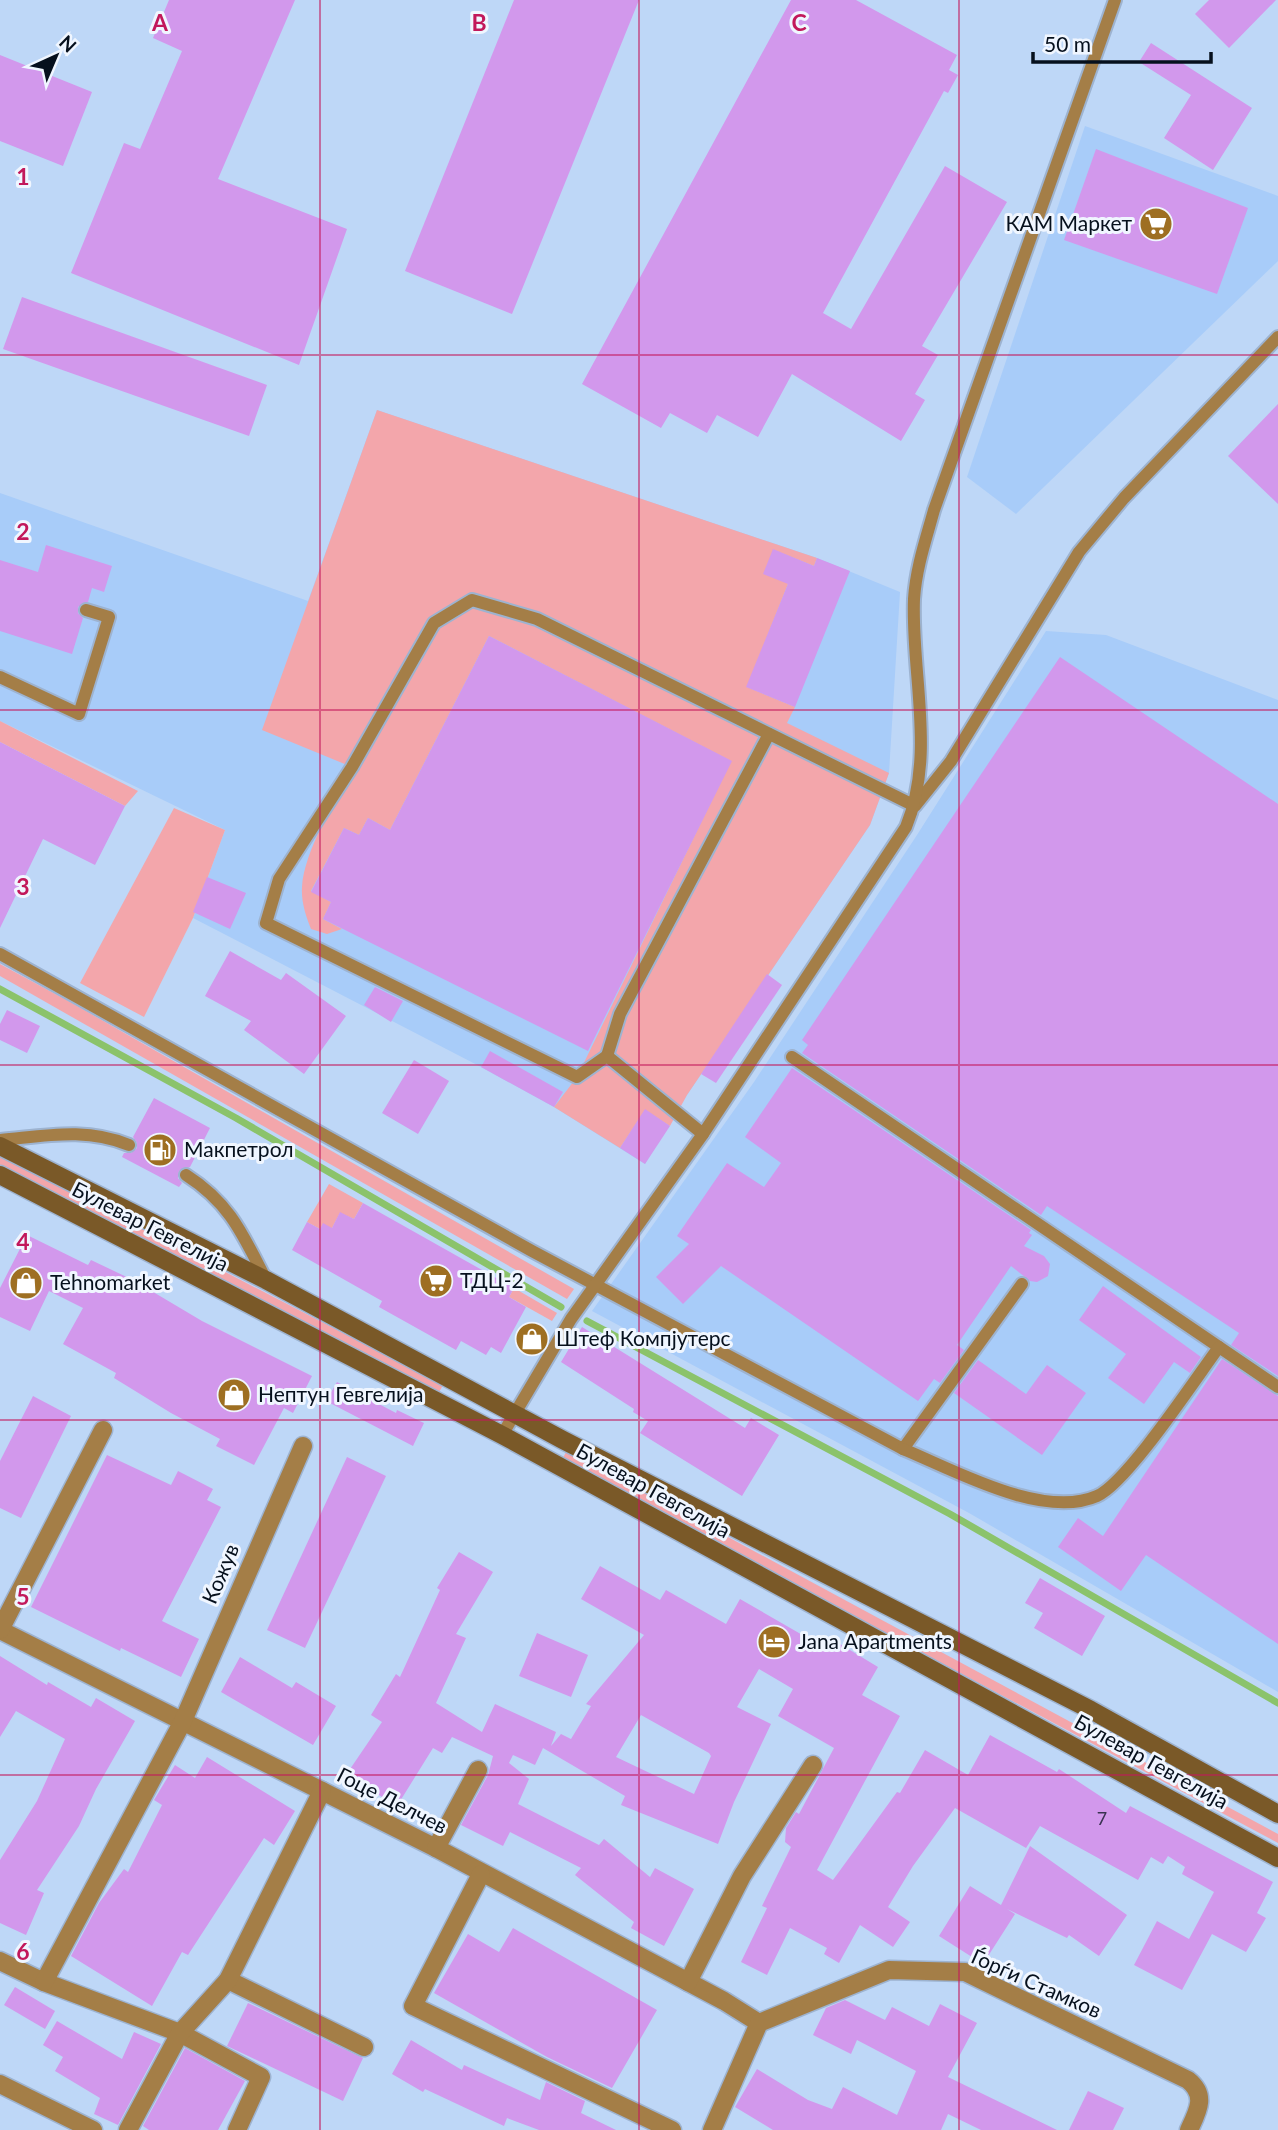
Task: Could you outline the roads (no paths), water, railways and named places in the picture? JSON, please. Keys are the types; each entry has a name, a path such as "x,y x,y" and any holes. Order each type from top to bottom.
{"main road":[{"name":"Булевар Гевгелија","path":"0,1146 266,1280 514,1413 1091,1710 1278,1814"},
{"name":"Булевар Гевгелија","path":"0,1175 502,1435 1278,1858"}],"street":[{"path":"0,1630 103,1430"},
{"name":"Кожув","path":"44,1982 183,1721 303,1446"},
{"name":"Гоце Делчев","path":"0,1630 436,1848 688,1982 759,2023"},
{"path":"688,1982 743,1876 813,1765"},
{"path":"436,1848 478,1770"},
{"path":"128,2130 180,2033 228,1980 322,1791"},
{"path":"481,1874 413,2006 672,2130"},
{"path":"0,1961 44,1982 180,2033 261,2077 237,2130"},
{"name":"Ѓорѓи Стамков","path":"759,2023 890,1970 965,1972 1188,2080 1198,2090 1200,2107 1189,2130"},
{"path":"228,1980 364,2047"},
{"path":"712,2130 759,2023"},
{"path":"0,2084 93,2130"}],"lane":[{"path":"915,806 921,744 915,620 919,564 934,510 1115,0"},
{"path":"502,1435 596,1283 703,1134 892,850 915,806 951,761 1079,552 1124,498 1278,337"},
{"path":"769,734 620,1014 607,1056 577,1077 266,923 279,879 352,767 434,623 472,600 537,619 915,806"},
{"path":"0,677 79,714 109,617 86,610"},
{"path":"0,954 532,1251 903,1449 1025,1497 1071,1503 1099,1496 1123,1475 1219,1347"},
{"path":"607,1056 703,1134"},
{"path":"792,1057 1278,1387"},
{"path":"0,1140 82,1132 108,1136 128,1145"},
{"path":"186,1175 223,1203 237,1222 266,1280"},
{"path":"903,1449 1022,1284"}],"waterway":[{"path":"0,989 236,1118 561,1307"},
{"path":"587,1321 950,1514 1278,1703"}],"place":[{"name":"КАМ Маркет","path":"1156,224"},
{"name":"Макпетрол","path":"160,1150"},
{"name":"ТДЦ-2","path":"436,1281"},
{"name":"Tehnomarket","path":"26,1283"},
{"name":"Штеф Компјутерс","path":"532,1339"},
{"name":"Нептун Гевгелија","path":"234,1395"},
{"name":"Jana Apartments","path":"774,1642"}]}
